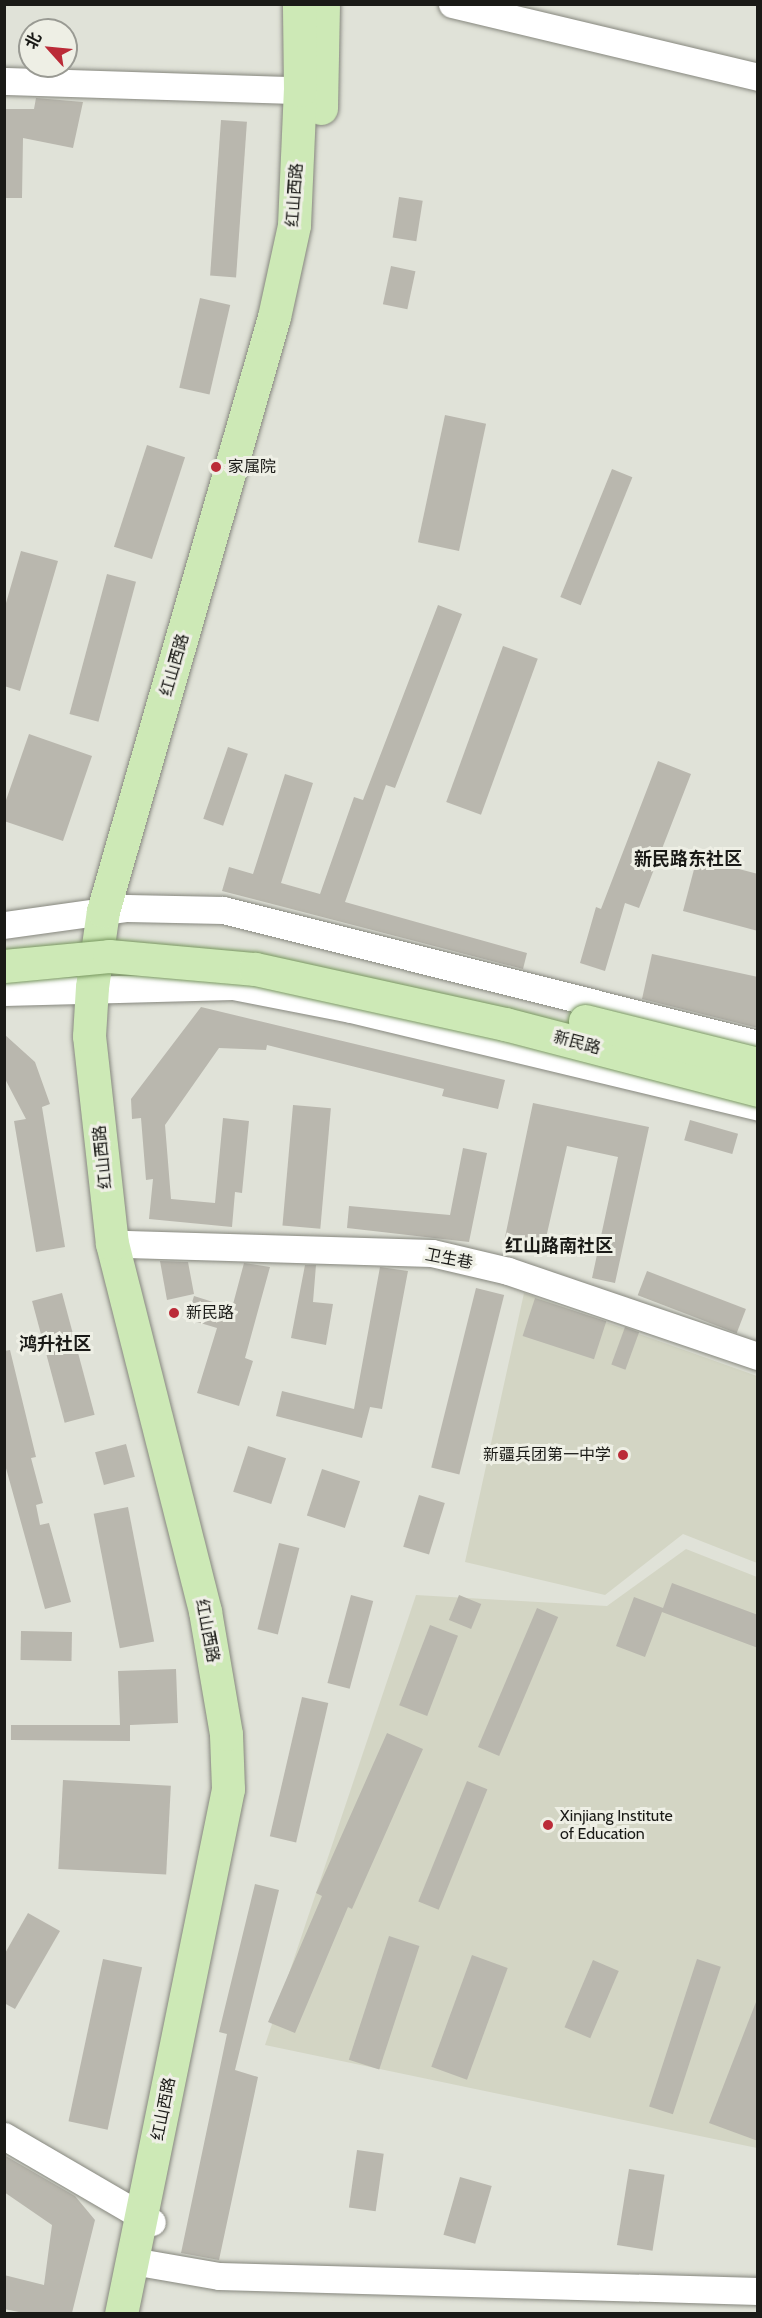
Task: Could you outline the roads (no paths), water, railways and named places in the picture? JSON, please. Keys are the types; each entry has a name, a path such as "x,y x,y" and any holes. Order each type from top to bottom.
{"main road":[{"name":"红山西路","path":"134,2313 144,2263 148,2219 228,1789 226,1734 205,1611 112,1244 89,1036 103,986 115,910 298,300 312,234 311,90 299,4"},
{"name":"红山西路","path":"311,90 323,4"},
{"name":"新民路","path":"4,943 110,938 252,947 530,1008 758,1064"},
{"name":"新民路","path":"4,966 109,956 255,969 505,1024 758,1090"},
{"name":"红山西路","path":"103,986 127,1244 221,1605 239,1739 237,1788 148,2219 121,2313"}],"street":[{"path":"452,4 758,77"},
{"path":"4,81 311,90"},
{"path":"4,925 115,910 223,910 758,1044"},
{"path":"4,992 103,986 233,986 351,1009 758,1107"},
{"name":"卫生巷","path":"127,1244 432,1253 508,1271 758,1356"},
{"path":"4,2136 148,2219"},
{"path":"144,2263 219,2276 758,2291"}],"place":[{"name":"家属院","path":"216,467"},
{"name":"新民路","path":"174,1313"},
{"name":"新疆兵团第一中学","path":"623,1455"},
{"name":"Xinjiang Institute of Education","path":"548,1825"}],"district":[{"name":"新民路东社区","path":"688,859"},
{"name":"红山路南社区","path":"559,1246"},
{"name":"鸿升社区","path":"55,1344"}]}
